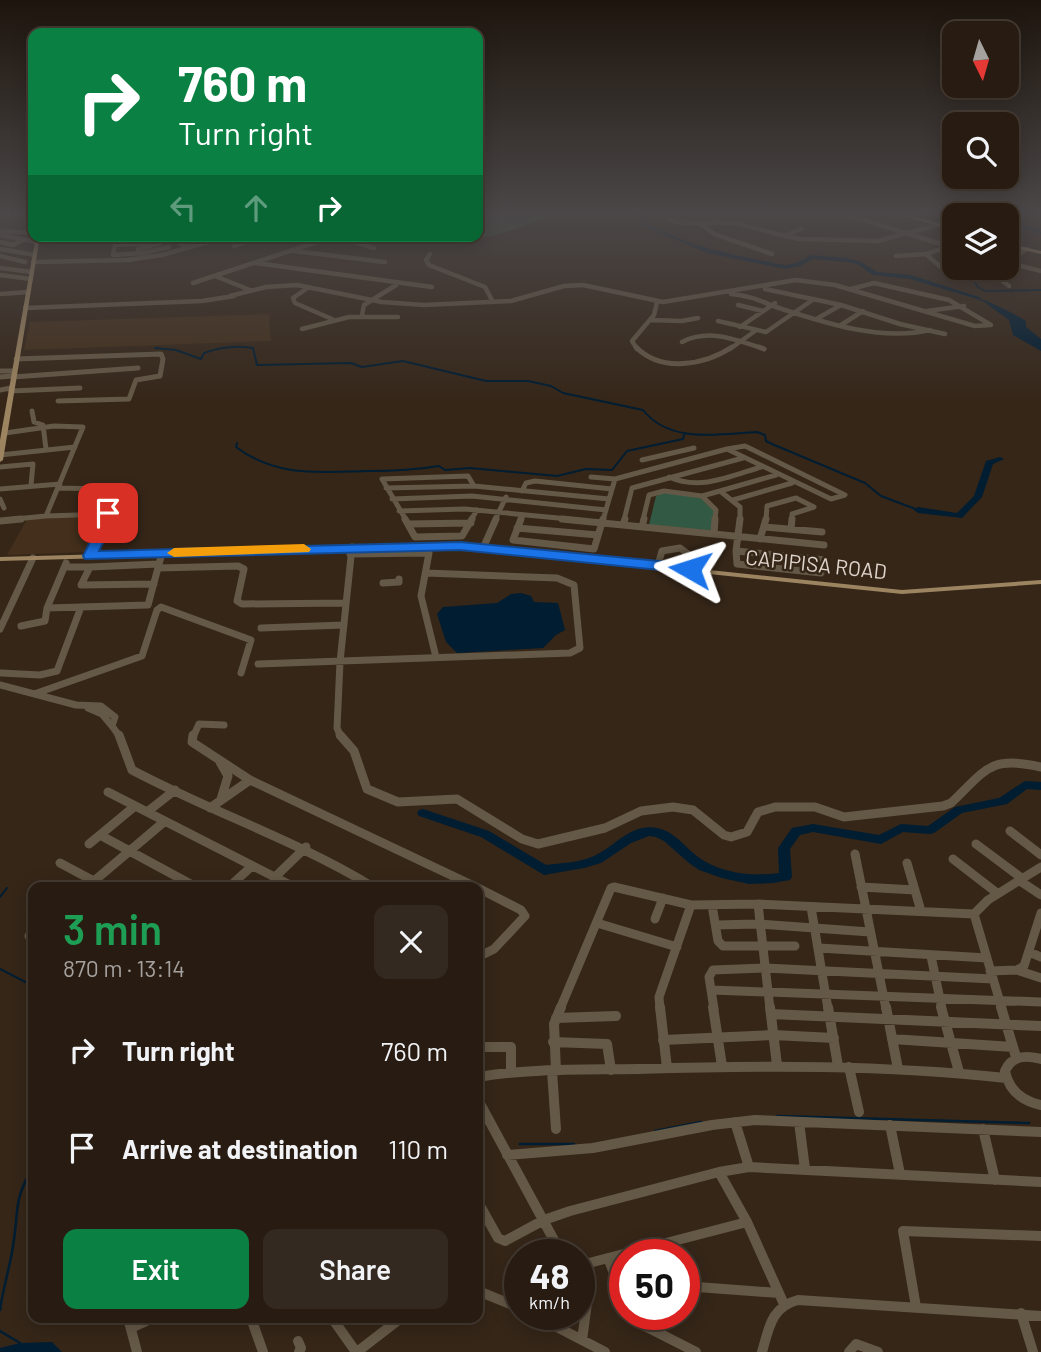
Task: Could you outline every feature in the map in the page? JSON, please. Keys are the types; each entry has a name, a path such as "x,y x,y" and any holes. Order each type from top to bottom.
{"main road":[{"path":"0,457 31,275"},
{"name":"CAPIPISA ROAD","path":"0,559 484,547 902,592 1041,582"}],"street":[{"path":"347,275 397,285 432,287"},
{"path":"456,275 485,287 493,302"},
{"path":"583,285 585,275"},
{"path":"193,283 215,276 250,290"},
{"path":"25,307 202,301 283,285 412,305 493,302 527,298 564,286 583,285 657,302 796,280 851,289 917,311 975,326 992,325 965,306 949,300 874,283 851,289"},
{"path":"1002,280 1009,286"},
{"path":"362,315 362,308 397,285"},
{"path":"309,287 293,298 295,303 333,319"},
{"path":"748,288 748,295"},
{"path":"765,289 788,296 841,305 945,334"},
{"path":"0,294 28,292"},
{"path":"716,294 748,295 841,325 909,335 930,330"},
{"path":"740,327 788,296"},
{"path":"718,321 764,332 815,299"},
{"path":"657,302 650,320 632,341 638,351 655,359 680,362 717,357 755,331"},
{"path":"738,305 763,311"},
{"path":"818,318 841,305"},
{"path":"917,311 941,311 965,306"},
{"path":"841,325 863,312"},
{"path":"302,329 333,319 362,315 398,317"},
{"path":"650,320 682,321 698,318"},
{"path":"682,342 689,337 703,334 764,349"},
{"path":"16,359 161,354 163,359 160,376 136,380 129,399 58,401"},
{"path":"0,377 138,368"},
{"path":"0,371 13,375"},
{"path":"29,390 34,384"},
{"path":"0,391 80,388"},
{"path":"32,411 34,422 43,427"},
{"path":"5,433 19,433 43,427 83,427 46,516"},
{"path":"43,427 46,449"},
{"path":"591,477 615,479 727,449 745,446 845,495 831,499 727,449"},
{"path":"0,457 75,447"},
{"path":"642,460 694,448"},
{"path":"674,452 685,461"},
{"path":"623,525 632,488 744,458"},
{"path":"0,467 33,464 31,485"},
{"path":"669,477 678,483 697,485 762,467"},
{"path":"642,471 664,491"},
{"path":"642,527 649,495 664,491 702,496 777,474"},
{"path":"477,510 461,536 415,537 382,479 468,476 474,486 609,499"},
{"path":"522,515 513,540 594,549 615,479"},
{"path":"522,491 526,483 535,481 612,489"},
{"path":"733,500 792,482"},
{"path":"0,489 31,485 105,489 105,508 110,516 90,556"},
{"path":"484,547 501,512 508,489"},
{"path":"720,491 740,507 742,522 735,562 740,565 821,573"},
{"path":"392,499 472,496 606,510"},
{"path":"702,496 716,510 714,534"},
{"path":"761,539 767,506 796,498 814,507 792,514 791,528"},
{"path":"0,499 4,508"},
{"path":"400,511 477,510 824,545"},
{"path":"0,521 108,513"},
{"path":"408,524 471,523"},
{"path":"765,527 822,532"},
{"path":"517,528 598,536"},
{"path":"677,548 681,531"},
{"path":"658,565 662,551 677,548 691,555 690,569"},
{"path":"436,657 421,596 429,553 351,551 340,662 337,728 340,736 358,758 367,789 398,802 457,799 522,839 538,844 605,828 641,811 673,807 693,810 724,835 731,837 747,832 758,813 775,807 815,807 844,817 943,806 951,803 991,765 999,762 1019,762 1041,767"},
{"path":"736,551 825,560"},
{"path":"47,608 148,605 162,553"},
{"path":"0,629 33,558"},
{"path":"21,626 42,624 66,565 238,566 244,569 237,601 242,604 345,603"},
{"path":"90,566 81,587 153,584"},
{"path":"258,664 570,653 580,648 574,585 565,579 426,573"},
{"path":"383,583 399,582 399,579"},
{"path":"1,673 40,675 57,671 82,607"},
{"path":"37,693 142,656 161,607 191,615 224,632 251,640 241,673"},
{"path":"261,628 344,625"},
{"path":"0,685 76,705 101,706 107,709 115,717 112,726 119,734 132,769 210,808 306,847 365,882"},
{"path":"224,725 201,723 192,735 195,745 250,780 464,882"},
{"path":"218,758 228,776 221,800"},
{"path":"210,808 250,780"},
{"path":"147,812 174,790"},
{"path":"108,792 282,882"},
{"path":"89,844 135,806"},
{"path":"92,882 165,821"},
{"path":"1010,831 1041,855"},
{"path":"100,835 187,882"},
{"path":"976,844 1041,895"},
{"path":"274,878 306,847"},
{"path":"855,854 898,1069"},
{"path":"953,859 997,893"},
{"path":"60,863 87,882"},
{"path":"907,863 920,911"},
{"path":"234,882 252,866"},
{"path":"974,914 997,893 1041,867"},
{"path":"556,1129 551,1098 556,1018 614,887 691,905 758,904 974,914"},
{"path":"861,887 915,890"},
{"path":"483,891 521,909 525,916 494,949 483,954"},
{"path":"655,919 663,898"},
{"path":"758,904 777,1065"},
{"path":"667,1068 659,997 691,905"},
{"path":"712,905 719,944 723,946 795,946"},
{"path":"811,907 834,1038 859,1112"},
{"path":"974,914 1015,1052 1007,1065 1006,1078 1021,1098 1041,1105"},
{"path":"722,1066 709,977 713,970 765,968 935,976 992,975 1024,967 1038,937 1041,915"},
{"path":"597,923 677,947"},
{"path":"716,925 870,932"},
{"path":"819,948 986,958"},
{"path":"1029,952 1041,957"},
{"path":"931,956 935,985 959,1072"},
{"path":"1017,970 1041,978"},
{"path":"711,990 1041,1002"},
{"path":"771,1014 1041,1026"},
{"path":"556,1018 615,1016"},
{"path":"663,1040 773,1035 834,1038"},
{"path":"892,1039 1015,1052 1041,1059"},
{"path":"553,1042 607,1044 611,1070"},
{"path":"483,1047 511,1046 511,1072"},
{"path":"483,1076 511,1072 777,1065 959,1072 1006,1078"},
{"path":"483,1109 554,1239"},
{"path":"507,1155 593,1148 755,1120 1041,1132"},
{"path":"735,1122 749,1167"},
{"path":"799,1122 805,1169"},
{"path":"890,1125 900,1174"},
{"path":"983,1129 995,1180"},
{"path":"483,1210 501,1241 544,1220 719,1172 749,1167 1041,1182"},
{"path":"719,1172 747,1222 781,1298 762,1352"},
{"path":"595,1261 747,1222"},
{"path":"916,1307 903,1231 1041,1236"},
{"path":"700,1288 798,1300 1041,1316"},
{"path":"483,1293 504,1302"},
{"path":"1021,1313 1033,1352"},
{"path":"130,1323 137,1352"},
{"path":"253,1323 263,1352"},
{"path":"336,1323 357,1352 395,1323"},
{"path":"560,1330 605,1352"},
{"path":"653,1330 696,1352"},
{"path":"849,1352 856,1343 878,1352"}],"shaded area":[{"path":"269,314 271,341 24,350 30,322"},
{"path":"105,515 89,552 7,555 28,517"}],"green space":[{"path":"663,493 701,497 714,509 714,531 649,525 656,496"}],"water":[{"path":"911,277 970,295 1012,313 1026,321 1026,327 1041,339 1041,351 1013,335 1009,320 984,302"},
{"path":"511,594 531,596 534,602 558,603 565,630 543,648 457,653 446,642 437,614 443,607 497,603"},
{"path":"52,1342 62,1352 0,1352 0,1348 20,1343"}],"waterway":[{"path":"888,275 911,277 979,298"},
{"path":"973,280 985,291 1041,290"},
{"path":"155,348 176,350 201,359 204,353 216,349 247,347 253,348 257,365 351,363 362,367 403,361 486,381 528,381 551,386 563,393 643,410 654,421 681,432 711,435 757,432 765,435 766,441 772,444 865,483 881,496 918,510"},
{"path":"237,443 236,447 251,457 267,464 299,471 395,470 439,466 445,470 470,468 557,476 586,469 612,470 627,451 683,439 684,435"},
{"path":"918,510 959,516 978,497 989,463 1000,459"},
{"path":"423,813 485,834 544,870 597,860 633,836 656,832 663,834 693,860 715,871 738,878 761,879 786,877 784,848 796,831 813,828 881,840 901,828 930,830 959,810 1003,801 1025,785 1041,786"},
{"path":"0,897 7,888"},
{"path":"0,969 28,983"},
{"path":"777,1116 1029,1123"},
{"path":"655,1131 701,1122"},
{"path":"520,1144 574,1144"},
{"path":"0,1310 12,1254 19,1197 28,1177"},
{"path":"0,1331 20,1343"}],"slow traffic":[{"path":"174,553 304,549"}],"route":[{"path":"108,513 110,516 90,556 460,546 690,569"}]}
